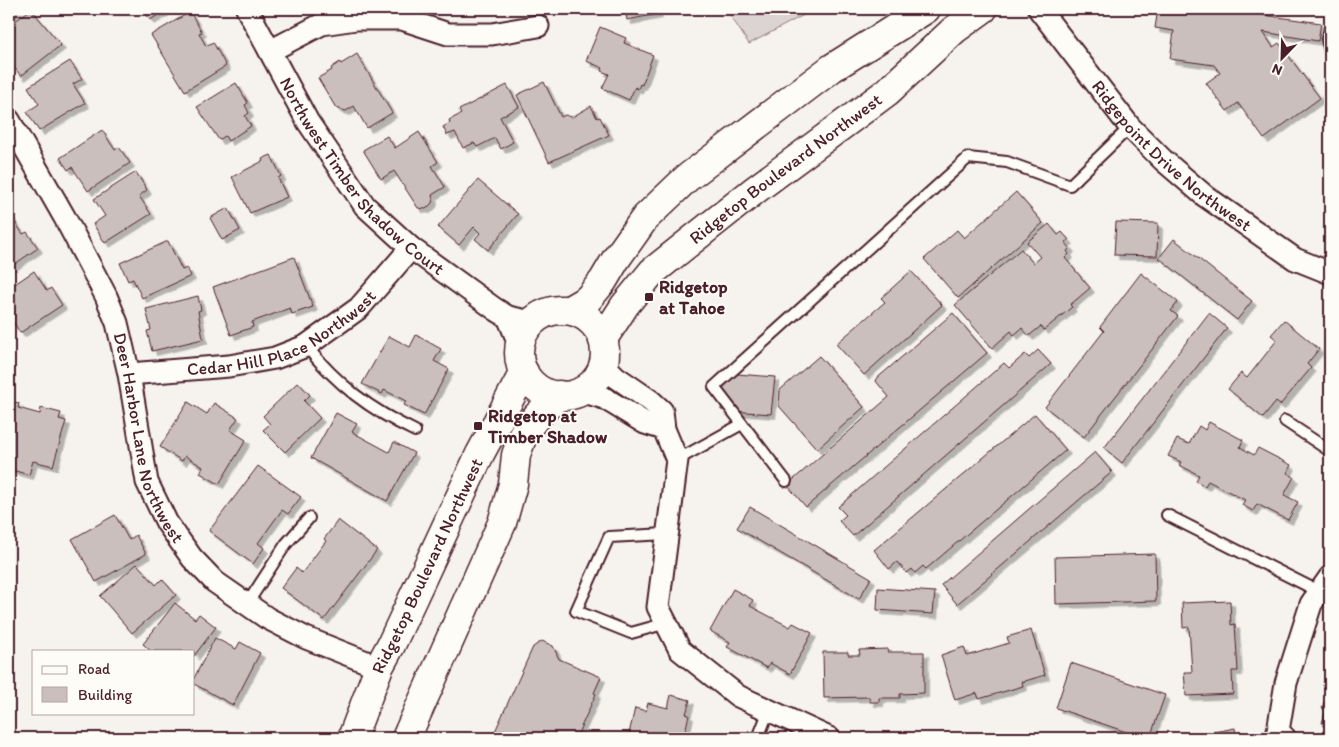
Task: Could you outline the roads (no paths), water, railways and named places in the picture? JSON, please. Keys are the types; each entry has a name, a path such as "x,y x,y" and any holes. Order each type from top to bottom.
{"main road":[{"path":"569,310 588,299 604,281 616,259 645,218 687,178 832,68 926,9"},
{"name":"Ridgetop Boulevard Northwest","path":"603,351 626,306 652,272 755,190 887,92 954,30 983,9"},
{"path":"406,738 502,523 513,484 516,456 524,432 537,416 570,393 596,379 603,351 598,329 590,320 580,314 569,310 555,310 543,314 521,339 533,384 545,392 570,393"},
{"name":"Ridgetop Boulevard Northwest","path":"352,738 379,667 480,454 521,339"}],"street":[{"name":"Northwest Timber Shadow Court","path":"247,9 308,122 365,206 411,248 521,339"},
{"name":"Ridgepoint Drive Northwest","path":"1039,9 1130,127 1163,160 1204,196 1295,259 1329,269"},
{"path":"270,51 322,24 356,19 402,20 448,34 492,34 538,26"},
{"name":"Deer Harbor Lane Northwest","path":"9,120 65,218 106,296 117,323 129,374 147,482 167,523 192,558 215,582 246,604 267,618 306,638 379,667"},
{"name":"Cedar Hill Place Northwest","path":"129,374 229,366 275,358 306,346 359,308 411,248"},
{"path":"603,351 616,377 651,400 662,411 664,429 676,460 658,607 680,650 738,696 830,738"},
{"path":"570,393 604,398 645,423 664,429"},
{"path":"1285,738 1278,730 1286,683 1311,604 1325,585"}],"lane":[{"path":"1330,31 1327,39 1330,52"},
{"path":"786,481 714,387 968,158 1007,162 1070,185 1130,127"},
{"path":"306,346 343,386 388,418 415,431"},
{"path":"1285,421 1330,451"},
{"path":"676,460 742,424"},
{"path":"1167,515 1325,585"},
{"path":"246,604 286,544 309,518"},
{"path":"667,534 608,537 576,611 631,633 667,623"},
{"path":"758,738 769,710"}],"place":[{"name":"Ridgetop at Tahoe","path":"649,297"},
{"name":"Ridgetop at Timber Shadow","path":"478,426"}]}
